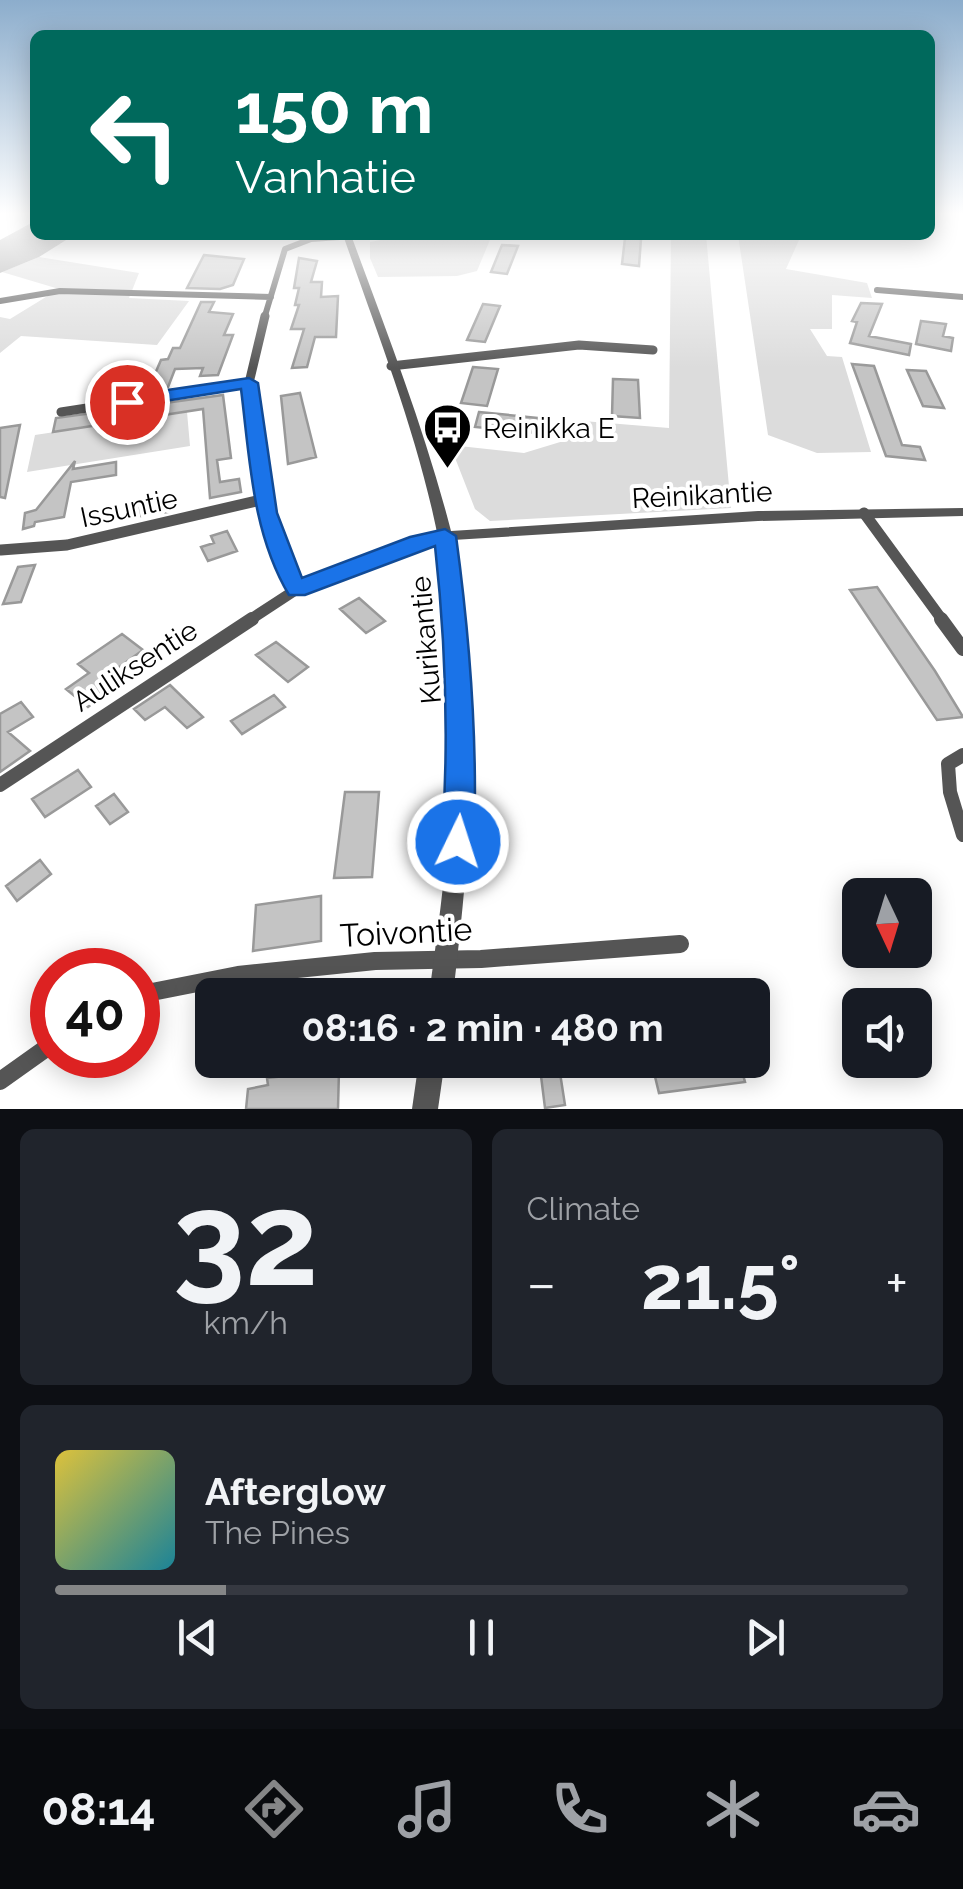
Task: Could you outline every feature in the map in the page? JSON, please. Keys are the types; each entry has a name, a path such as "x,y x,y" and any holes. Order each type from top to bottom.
{"street":[{"path":"280,265 249,383 274,540 297,589"},
{"name":"Kurikantie","path":"358,265 445,536 454,581 462,730 461,810 443,978"},
{"path":"877,290 963,297"},
{"path":"0,301 60,292 271,297"},
{"path":"391,366 579,345 652,350"},
{"path":"61,412 249,383"},
{"name":"Issuntie","path":"0,550 66,544 265,499"},
{"name":"Reinikantie","path":"445,536 963,512"},
{"path":"864,514 963,649"},
{"name":"Auliksentie","path":"0,784 297,589 418,542 445,536"},
{"path":"963,755 948,764 950,792 963,835"},
{"name":"Toivontie","path":"160,990 238,975 680,944"},
{"path":"0,1081 30,1060"},
{"path":"425,1109 429,1078"}],"shaded area":[{"path":"0,265 20,265 0,273"},
{"path":"20,265 87,265 139,273 129,298 189,301 157,345 21,336 0,353 0,317 10,319 59,289 2,272"},
{"path":"373,265 480,265 477,271 457,276 378,277"},
{"path":"671,265 709,265 731,508 490,521 475,509 450,445 524,453 580,436 583,421 669,428"},
{"path":"742,265 788,265 786,269 867,283 872,298 832,295 832,329 810,329 827,356 842,357 871,452 817,453 768,435"},
{"path":"187,412 190,446 27,472 35,435"}],"building":[{"path":"199,265 242,265 233,285 220,289 187,288"},
{"path":"298,265 316,265 311,282 322,282 321,297 338,296 336,337 315,337 307,367 292,368 304,329 291,329 299,305 295,305 299,288 294,288"},
{"path":"494,265 511,265 507,274 491,272"},
{"path":"201,302 214,302 209,312 233,314 224,335 233,335 218,375 200,376 203,368 175,369 168,387 148,390 161,360 168,359 173,348 180,348"},
{"path":"861,303 882,304 869,336 911,344 909,355 850,343 857,322 852,321"},
{"path":"483,304 500,306 485,342 467,340"},
{"path":"921,321 946,324 943,336 953,338 951,351 916,344"},
{"path":"852,364 874,366 902,445 920,447 925,460 886,456"},
{"path":"473,367 498,369 487,406 461,403"},
{"path":"907,370 926,371 944,408 923,406"},
{"path":"613,379 638,380 640,418 612,416"},
{"path":"300,393 316,457 288,464 281,396"},
{"path":"223,395 231,458 217,460 220,482 239,479 241,492 210,498 203,409 53,432 56,418"},
{"path":"479,412 549,419 546,434 475,427"},
{"path":"20,425 5,498 0,497 0,428"},
{"path":"75,461 73,469 116,462 116,475 71,482 64,517 35,522 23,529 25,513 36,510"},
{"path":"169,495 168,512 134,517 136,500"},
{"path":"227,531 237,551 208,561 201,547 214,543 211,536"},
{"path":"35,565 21,602 3,604 18,567"},
{"path":"877,587 963,717 937,720 850,590"},
{"path":"359,598 385,621 366,633 340,609"},
{"path":"122,634 143,650 97,683 108,692 88,707 66,689 89,673 78,664"},
{"path":"276,642 308,667 288,682 256,655"},
{"path":"170,685 203,717 187,728 165,707 145,720 134,709"},
{"path":"274,695 285,707 242,734 231,721"},
{"path":"21,702 33,717 8,732 30,751 0,772 0,714"},
{"path":"78,770 91,787 45,817 32,799"},
{"path":"345,792 379,792 372,877 334,878"},
{"path":"114,794 128,812 110,824 96,806"},
{"path":"40,860 51,874 17,901 6,886"},
{"path":"321,896 321,941 253,951 256,905"},
{"path":"267,1078 339,1078 338,1109 246,1109 248,1089 268,1085"},
{"path":"541,1078 561,1078 565,1105 545,1108"},
{"path":"655,1078 744,1078 745,1082 659,1093"}],"place":[{"name":"Reinikka E","path":"448,470"}],"route":[{"path":"127,402 249,383 267,513 286,571 297,589 418,542 445,536 454,581 462,713 458,842"}]}
